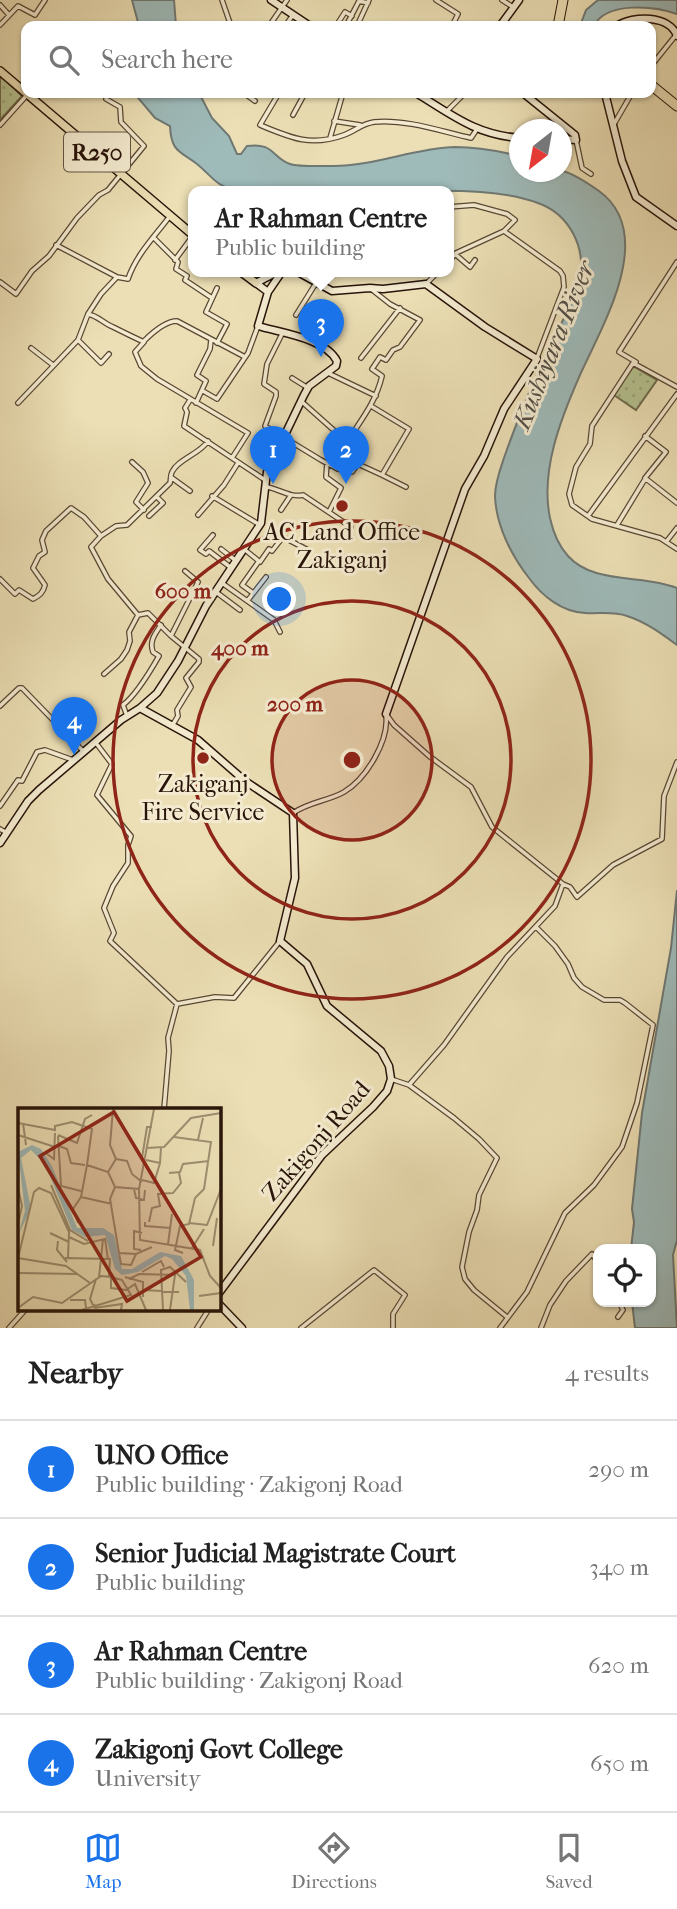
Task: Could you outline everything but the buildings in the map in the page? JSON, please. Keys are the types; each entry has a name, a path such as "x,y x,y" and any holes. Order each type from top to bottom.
{"highway":[{"path":"559,21 563,0"},
{"path":"656,89 677,106"}],"main road":[{"name":"R250","path":"0,71 21,90"},
{"name":"R250","path":"31,98 188,231"},
{"path":"248,277 256,283"}],"street":[{"path":"0,25 18,6 35,15 45,0"},
{"path":"222,0 229,21"},
{"path":"271,0 302,21"},
{"path":"273,21 287,0"},
{"path":"349,21 359,0 368,2 359,21"},
{"path":"436,0 457,14 455,21"},
{"path":"502,0 513,7"},
{"path":"503,21 519,0"},
{"path":"0,5 9,15"},
{"path":"340,21 345,12 352,16"},
{"path":"289,21 293,15"},
{"path":"631,21 642,17 655,21"},
{"path":"656,21 675,30 676,36 656,60"},
{"path":"0,125 24,98"},
{"path":"251,98 255,101"},
{"path":"276,98 260,125 301,140 318,142 330,139 347,134 360,125"},
{"path":"293,115 302,98"},
{"path":"330,139 341,98"},
{"path":"425,98 477,129 509,137"},
{"path":"447,111 460,98"},
{"path":"529,98 575,135 582,168 591,174"},
{"path":"607,98 622,161 636,197 677,226"},
{"path":"613,125 629,98"},
{"path":"0,282 16,294 84,210 108,190 144,146 121,122 120,107 106,99"},
{"path":"334,121 360,125 390,122 442,130 471,138 477,129"},
{"path":"454,207 474,205 507,214 515,220 504,231 455,253 470,267 475,260"},
{"path":"56,245 117,277 128,279 139,256 170,216"},
{"path":"293,813 306,805 344,792 377,754 386,733 386,714 465,489 484,456 504,409 537,359 564,287 563,276 504,231"},
{"path":"154,238 178,262 176,269 187,276 185,280 212,298"},
{"path":"175,260 188,242"},
{"path":"677,262 619,352 677,387"},
{"path":"18,403 78,340 88,314 101,294 117,277"},
{"path":"268,277 256,283 268,292"},
{"path":"203,391 217,399 245,357 268,292 277,277"},
{"path":"310,277 316,284 342,292 426,284 433,277"},
{"path":"296,315 316,284"},
{"path":"426,284 485,327 537,359"},
{"path":"217,288 206,312 227,324 217,343"},
{"path":"301,401 347,442 371,406 382,376 372,369 380,358 386,360 393,349 400,347 419,320 390,304 370,288"},
{"path":"361,358 400,308"},
{"path":"88,314 144,342"},
{"path":"232,458 248,433 190,400 141,366 135,352 171,321 177,321 245,357"},
{"path":"0,843 38,790 157,694 216,592 260,525 265,483 284,437 308,388 336,366 337,361 334,355 292,333 258,326"},
{"path":"283,332 267,364 264,384 276,392 276,396 265,426 327,463 352,472 358,464 405,487"},
{"path":"78,340 101,363 110,354"},
{"path":"196,403 206,381 197,375 210,349 211,340"},
{"path":"32,348 54,365"},
{"path":"677,387 633,363 592,426 590,444 573,473 569,494 572,505 592,519 660,538 677,547"},
{"path":"328,373 376,397"},
{"path":"292,378 308,388"},
{"path":"588,516 677,394"},
{"path":"190,400 185,408 187,412 184,426 265,483 291,495 303,495 351,527"},
{"path":"371,406 409,429 382,475"},
{"path":"617,525 645,478 666,452 645,436"},
{"path":"138,615 108,579 91,547 101,536 116,526 127,525 144,510 170,483 171,474 176,468 208,442"},
{"path":"132,462 144,472 148,483 136,502 144,510"},
{"path":"198,515 224,485 238,463"},
{"path":"327,463 326,477 341,488 329,512"},
{"path":"172,478 190,491"},
{"path":"645,478 677,503"},
{"path":"281,510 291,495"},
{"path":"212,496 260,525"},
{"path":"149,516 163,503 158,497"},
{"path":"0,579 15,594 19,590 33,599 43,592 45,585 33,568 39,556 45,552 42,540 46,531 71,508 84,517 101,536"},
{"path":"666,541 677,528"},
{"path":"213,535 200,550 206,554 209,551 231,568"},
{"path":"253,593 242,585 269,549 272,551 276,548 283,537 309,550"},
{"path":"221,549 236,561"},
{"path":"244,549 259,561"},
{"path":"171,636 198,582 185,571"},
{"path":"248,600 266,578"},
{"path":"222,583 274,620 280,632"},
{"path":"216,592 240,610"},
{"path":"104,674 127,650 129,632 138,615 148,612 199,659 186,678 191,687 177,710 178,716 172,726"},
{"path":"127,716 122,705 133,695 159,656 153,652 151,646 161,625"},
{"path":"0,705 22,688 84,752"},
{"path":"140,708 198,740 246,781 293,813"},
{"path":"386,714 394,725 429,756 471,787 492,827 570,887 577,897 606,870 662,839 664,796 677,762"},
{"path":"95,742 112,764 97,795 131,836 128,863 104,908 114,933 110,941 177,1004"},
{"path":"0,806 10,789 27,773 37,752 45,750 74,761"},
{"path":"177,1004 215,997 234,998 280,941 295,878 293,813"},
{"path":"0,829 7,833"},
{"path":"409,1085 444,1045 507,957 555,906 563,884"},
{"path":"500,1328 527,1292 565,1213 594,1185 622,1147 637,1102 653,1025 620,1000 604,1000 582,987 555,946 536,927"},
{"name":"Zakigonj Road","path":"220,1292 322,1155 373,1107 387,1091 391,1079 390,1066 381,1051 327,1006 307,964 280,941"},
{"path":"164,1108 168,1035 177,1004"},
{"path":"391,1079 409,1085 460,1123 497,1158 479,1195 462,1267 464,1279 507,1317"},
{"path":"541,1328 550,1305 574,1271 593,1255"},
{"path":"301,1328 374,1270 405,1294 393,1314 393,1328"},
{"path":"220,1305 242,1328"},
{"path":"618,1317 623,1310 622,1307"},
{"path":"9,1328 25,1310"},
{"path":"197,1328 208,1310"}],"green space":[{"path":"0,75 21,97 0,120"},
{"path":"633,366 657,380 636,410 614,395"}],"water":[{"path":"132,0 174,0 176,21 138,21"},
{"path":"598,0 677,0 677,14 656,9 632,8 609,12 598,21 582,21 586,10"},
{"name":"Kushiyara River","path":"138,98 202,98 212,118 229,136 237,154 241,154 247,146 256,145 268,148 290,164 333,166 364,163 440,148 480,149 509,154 509,182 572,182 572,175 599,191 616,209 624,231 625,255 611,307 573,392 554,445 548,482 550,518 562,548 579,565 605,575 677,588 677,645 647,625 622,614 577,612 553,602 534,585 522,569 498,518 495,491 502,464 528,395 579,279 581,267 578,244 559,215 549,208 522,198 454,191 454,186 223,186 177,150 172,141 170,126 155,118"},
{"path":"677,890 677,1240 673,1255 677,1328 635,1328 633,1307 656,1307 656,1244 632,1244 634,1222 632,1209 642,1113 671,948"}],"place":[{"name":"Ar Rahman Centre","path":"321,357"},
{"name":"UNO Office","path":"273,484"},
{"name":"Senior Judicial Magistrate Court","path":"346,484"},
{"name":"AC Land Office Zakiganj","path":"342,506"},
{"name":"Zakigonj Govt College","path":"74,755"},
{"name":"Zakiganj Fire Service","path":"203,758"}]}
